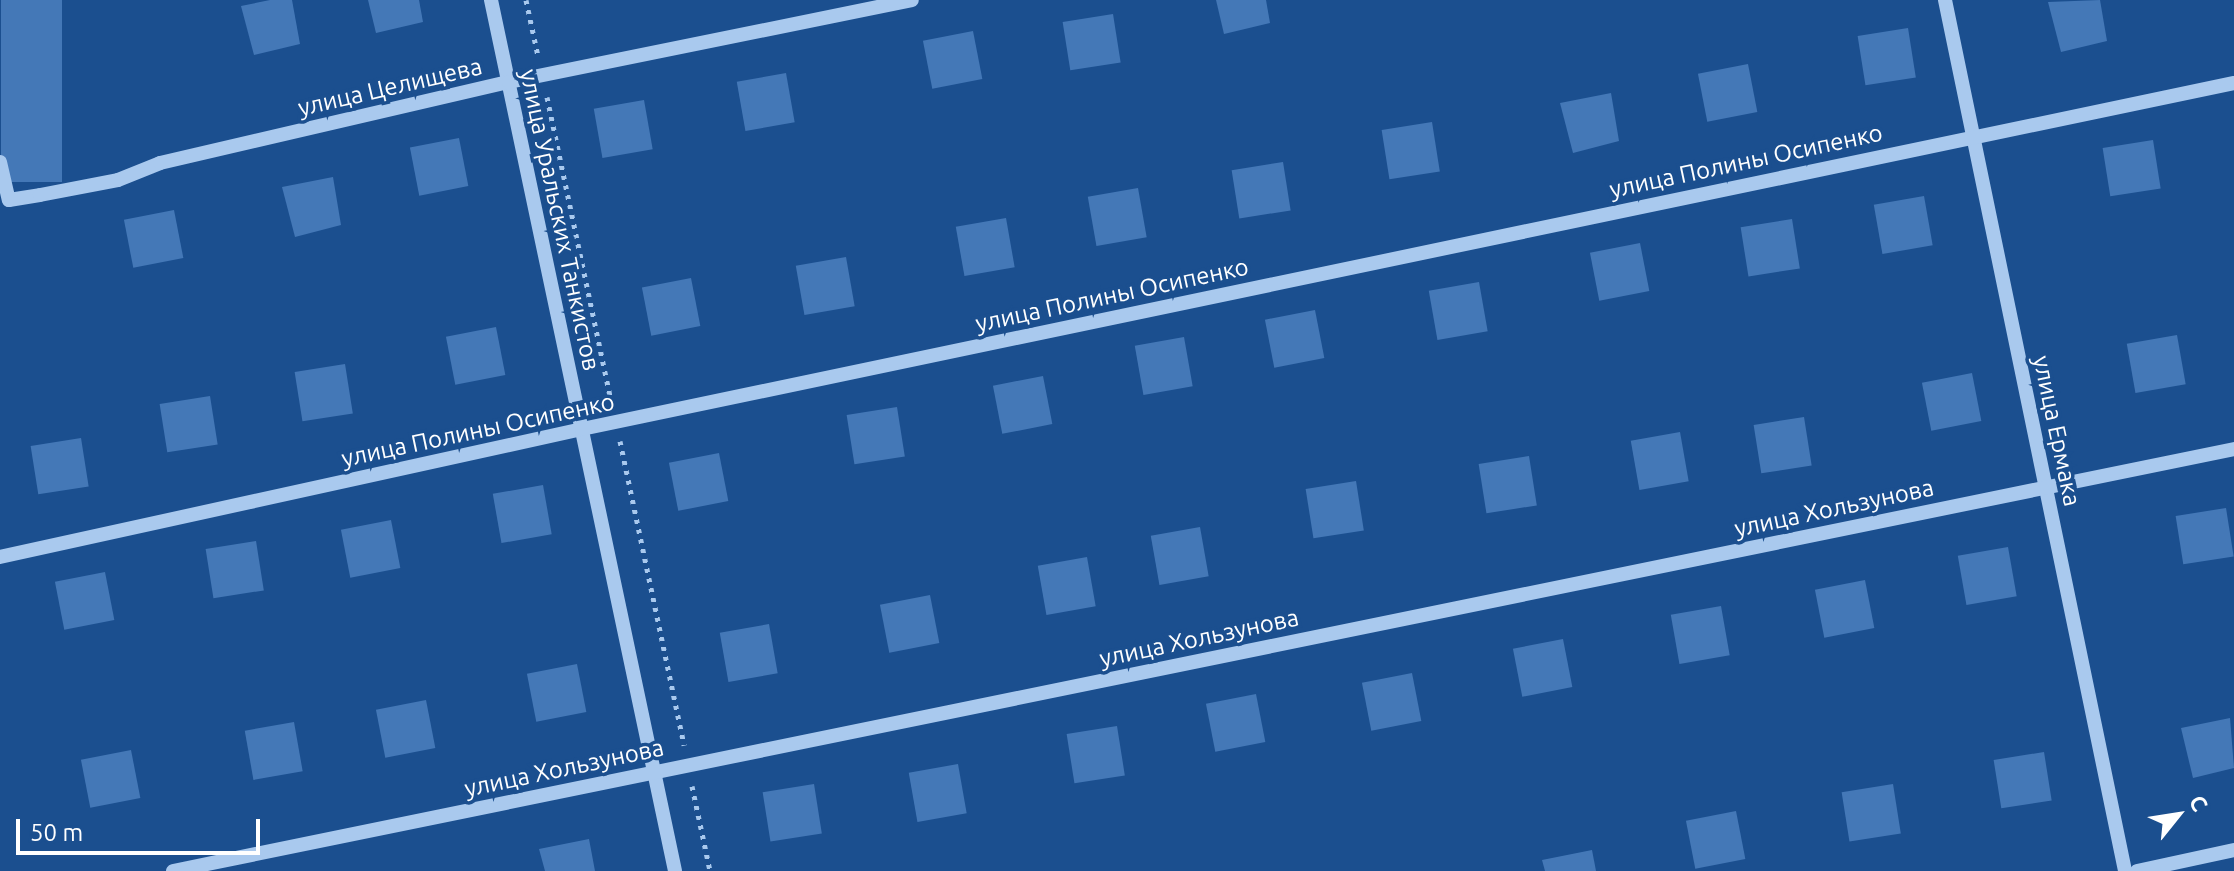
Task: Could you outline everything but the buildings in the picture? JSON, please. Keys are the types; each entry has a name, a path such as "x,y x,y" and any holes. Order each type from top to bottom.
{"street":[{"name":"улица Уральских Танкистов","path":"491,0 675,871"},
{"name":"улица Целищева","path":"0,162 9,200 118,180 160,163 509,82 912,0"},
{"name":"улица Ермака","path":"1945,0 2125,871"},
{"name":"улица Полины Осипенко","path":"0,557 582,429 2234,83"},
{"name":"улица Хользунова","path":"173,871 2234,449"},
{"path":"2137,871 2234,850"}]}
